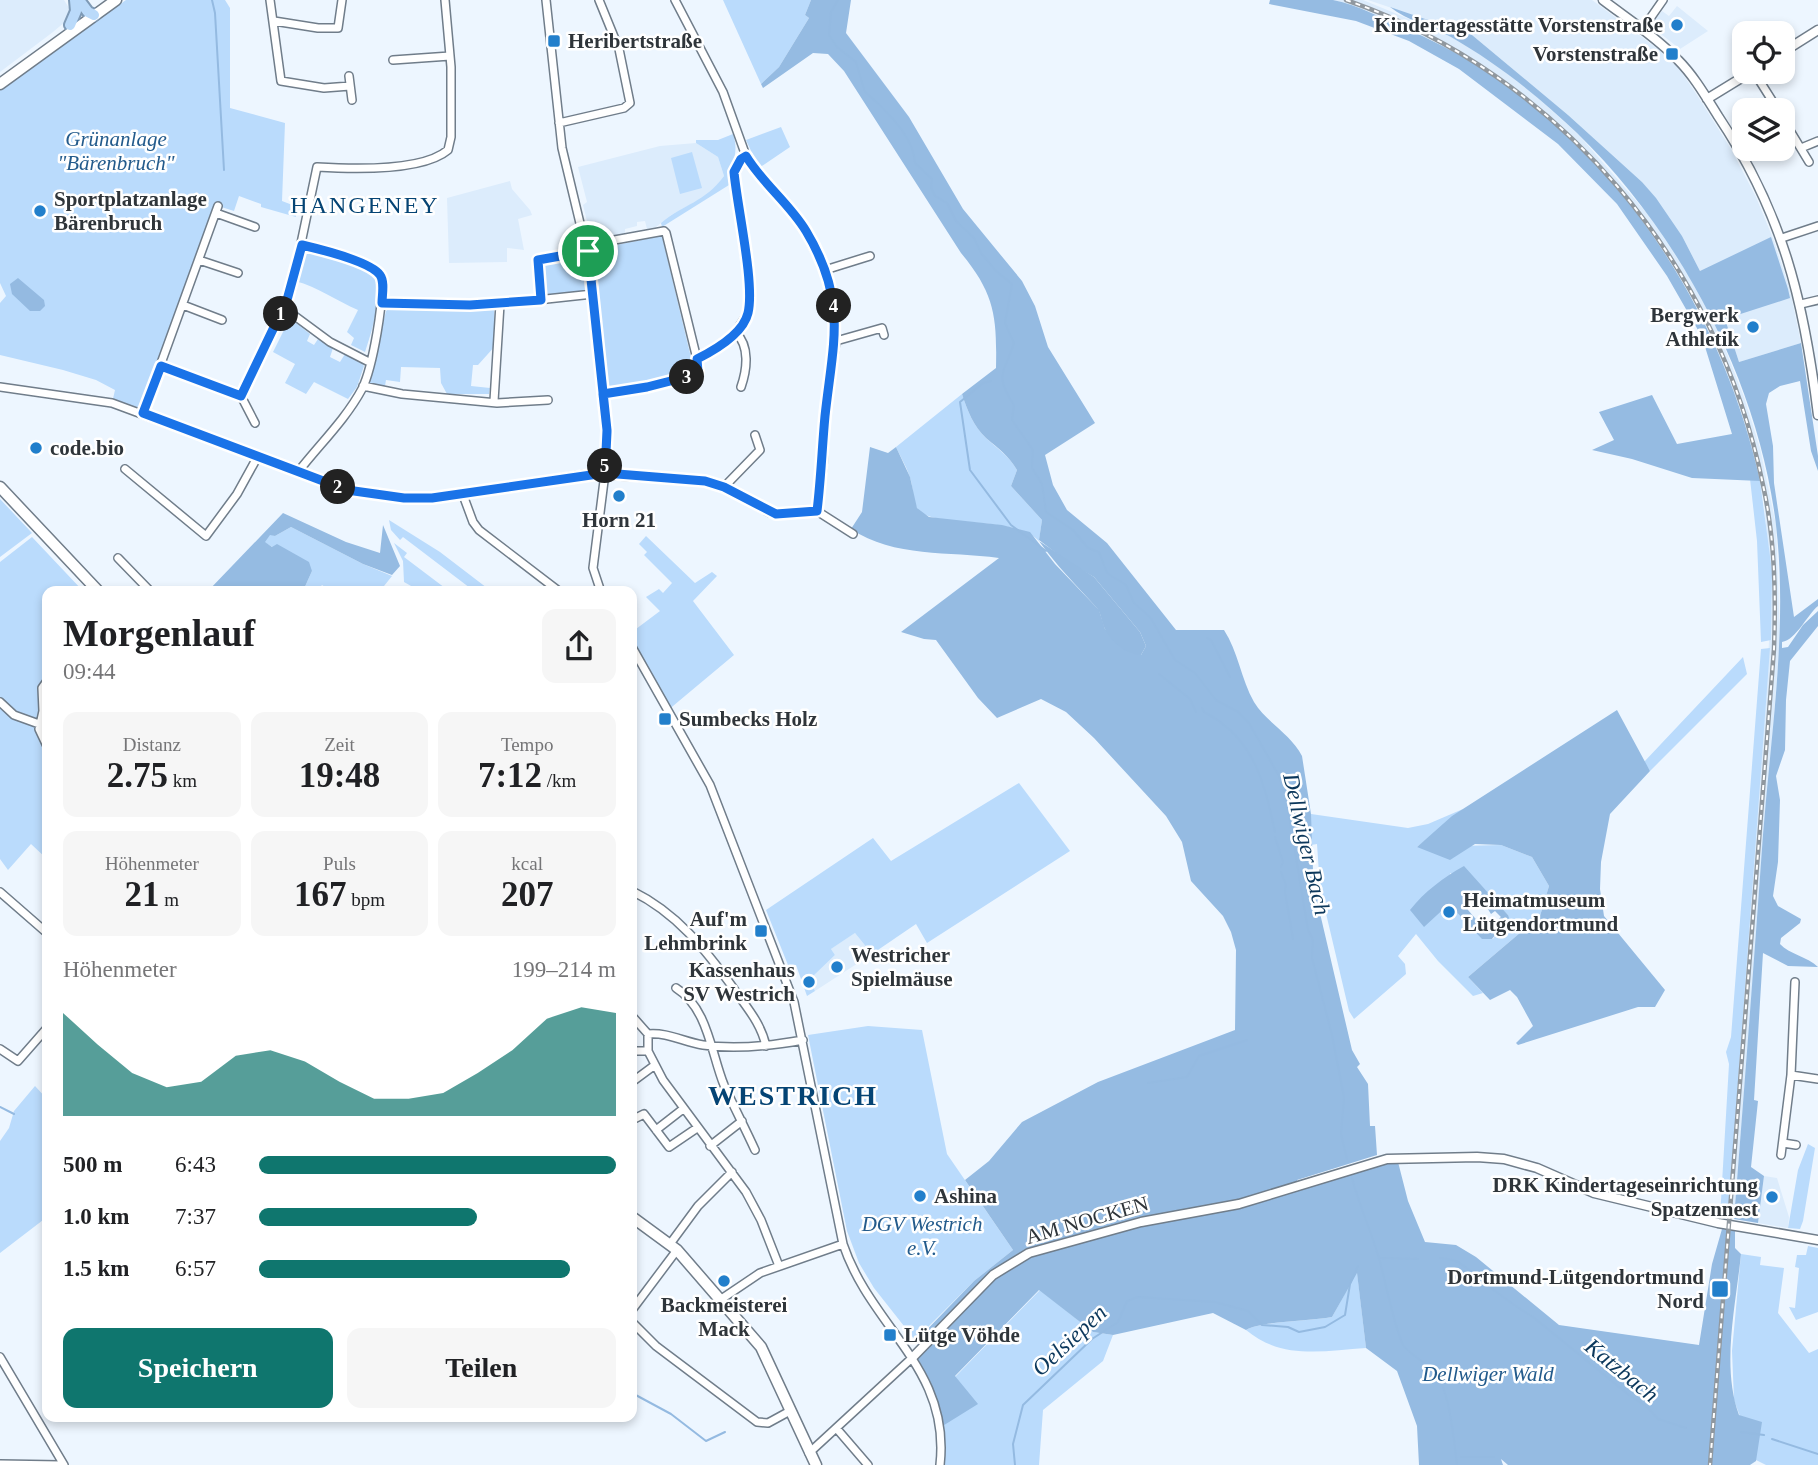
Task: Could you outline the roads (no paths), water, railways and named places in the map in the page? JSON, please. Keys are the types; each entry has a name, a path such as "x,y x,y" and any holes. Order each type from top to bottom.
{"highway":[{"path":"70,25 77,0 91,9"}],"main road":[{"path":"0,76 105,0"},
{"path":"0,84 91,9 116,0"},
{"path":"0,487 93,586"},
{"path":"637,1221 673,1247 765,1354 816,1465"}],"street":[{"path":"270,0 280,78 284,83 324,88 350,86"},
{"path":"274,21 334,29 340,25 342,0"},
{"path":"241,396 293,285 317,167 394,165 426,159 448,150 451,137 450,56 445,0"},
{"path":"546,0 559,123 567,169 587,248 607,430 605,473 593,568 599,586"},
{"path":"559,123 622,109 630,103 619,49 599,0"},
{"path":"676,0 723,92 746,156 758,175 799,220 825,270 835,313 836,341 826,408 817,511"},
{"path":"1603,0 1676,58 1707,99 1751,168 1782,238 1801,304 1818,415"},
{"path":"1642,30 1663,0"},
{"path":"1795,44 1818,30"},
{"path":"393,60 450,56"},
{"path":"348,76 352,100"},
{"path":"1707,99 1732,84"},
{"path":"1795,139 1809,162"},
{"path":"1801,149 1818,141"},
{"path":"697,359 736,332 748,313 749,287 734,172 741,159 746,156"},
{"path":"143,413 217,209 255,227"},
{"path":"1782,238 1818,226"},
{"path":"541,300 538,260 664,231 666,233 698,372 647,387 603,394"},
{"path":"298,472 363,386 382,303 382,283 377,272 332,253 302,245"},
{"path":"825,270 870,256"},
{"path":"199,260 238,273"},
{"path":"382,303 500,304 593,294"},
{"path":"1801,304 1818,300"},
{"path":"494,401 500,304"},
{"path":"183,305 222,320"},
{"path":"284,308 330,342 369,362"},
{"path":"836,341 882,328"},
{"path":"736,332 743,340 746,359 746,372 741,387"},
{"path":"161,366 241,396 255,422"},
{"path":"363,386 402,394 494,401 548,400"},
{"path":"0,387 112,403 347,490 370,494 422,499 605,473 705,481 724,487 776,514 817,511 853,534"},
{"path":"724,487 760,450 755,435"},
{"path":"125,469 206,536 237,494 258,456"},
{"path":"463,495 473,522 479,530 552,586"},
{"path":"118,558 145,586"},
{"path":"637,656 718,802 794,1002 843,1244 854,1273 866,1294 912,1358 931,1390 939,1412 942,1438 940,1465"},
{"path":"0,702 14,715 39,724"},
{"path":"42,716 39,724 42,738"},
{"path":"0,892 42,929"},
{"path":"637,894 661,908 690,932 757,1020 766,1046"},
{"path":"1781,1155 1791,1075 1795,982"},
{"path":"676,988 685,994 698,1012 724,1084 755,1150"},
{"path":"637,1022 648,1034 648,1051 655,1065 683,1109 755,1206 779,1266"},
{"path":"648,1034 656,1033 710,1046 766,1046 803,1040"},
{"path":"0,1049 18,1062 42,1034"},
{"path":"637,1051 648,1051"},
{"path":"637,1078 655,1065"},
{"path":"1791,1075 1818,1079"},
{"path":"656,1130 683,1109"},
{"path":"637,1118 644,1114 669,1147 697,1128"},
{"path":"710,1146 742,1121"},
{"path":"1783,1143 1796,1144"},
{"name":"AM NOCKEN","path":"810,1453 912,1358 993,1275 1029,1253 1141,1222 1239,1204 1366,1165 1402,1157 1504,1159 1537,1168 1594,1193 1718,1223 1818,1240"},
{"path":"637,1302 698,1206 732,1172"},
{"path":"720,1300 760,1273 843,1244"},
{"path":"637,1327 656,1346 757,1422 768,1423 790,1411"},
{"path":"0,1357 62,1465"},
{"path":"837,1429 868,1465"},
{"path":"0,1464 62,1465"}],"waterway":[{"path":"212,0 224,170"},
{"name":"Dellwiger Bach","path":"838,0 831,12 829,35 837,47 856,62 865,92 889,114 904,133 915,163 932,179 931,188 935,196 947,203 956,221 974,238 981,253 996,271 1012,284 1005,323 1014,343 1002,379 1014,405 1012,420 1033,450 1032,468 1042,484 1046,512 1073,530 1088,548 1099,552 1107,573 1126,585 1134,603 1150,617 1175,660 1195,673 1216,700 1238,712 1249,723 1279,776 1286,797 1308,930 1313,940 1312,958 1332,1035 1344,1097 1341,1134 1347,1159"},
{"path":"991,381 983,383 960,402 970,470 1011,525 1046,551"},
{"name":"Dellwiger Bach","path":"1207,638 1211,640 1230,677"},
{"path":"1159,674 1190,699 1196,712"},
{"path":"1202,708 1235,735 1246,748 1261,778 1275,832"},
{"path":"1275,837 1283,862 1281,867"},
{"path":"1281,872 1286,885 1293,939"},
{"path":"1148,1083 1187,1077 1199,1056 1247,1040"},
{"path":"0,1107 14,1114"},
{"name":"Dellwiger Bach","path":"1352,1178 1378,1255 1403,1345 1432,1370 1441,1382 1451,1418 1457,1465"},
{"name":"Katzbach","path":"1381,1258 1418,1259"},
{"name":"Katzbach","path":"1440,1258 1462,1264 1647,1407 1658,1419 1686,1428"},
{"name":"Oelsiepen","path":"1015,1465 1013,1444 1023,1405 1092,1339 1118,1322 1127,1301 1138,1297 1215,1302 1248,1311 1262,1325 1288,1327 1299,1332 1325,1327 1345,1315 1350,1284 1358,1266"},
{"path":"637,1396 671,1414 706,1441 725,1432"},
{"name":"Katzbach","path":"1741,1432 1764,1435"},
{"name":"Katzbach","path":"1772,1439 1818,1454"},
{"path":"1461,1457 1494,1457"}],"railway":[{"path":"1346,0 1424,33 1495,76 1560,127 1618,187 1668,253 1709,326 1741,403 1763,485 1774,567 1774,649 1710,1465"}],"place":[{"name":"Kindertagesstätte Vorstenstraße","path":"1677,25"},
{"name":"Heribertstraße","path":"554,41"},
{"name":"Vorstenstraße","path":"1672,54"},
{"name":"Sportplatzanlage Bärenbruch","path":"40,211"},
{"name":"Bergwerk Athletik","path":"1753,327"},
{"name":"code.bio","path":"36,448"},
{"name":"Horn 21","path":"619,496"},
{"name":"Sumbecks Holz","path":"665,719"},
{"name":"Heimatmuseum Lütgendortmund","path":"1449,912"},
{"name":"Auf'm Lehmbrink","path":"761,931"},
{"name":"Westricher Spielmäuse","path":"837,967"},
{"name":"Kassenhaus SV Westrich","path":"809,982"},
{"name":"Ashina","path":"920,1196"},
{"name":"DRK Kindertageseinrichtung Spatzennest","path":"1772,1197"},
{"name":"Backmeisterei Mack","path":"724,1281"},
{"name":"Dortmund-Lütgendortmund Nord","path":"1720,1289"},
{"name":"Lütge Vöhde","path":"890,1335"}],"district":[{"name":"HANGENEY","path":"365,205"},
{"name":"WESTRICH","path":"793,1095"}],"park label":[{"name":"Grünanlage \"Bärenbruch\"","path":"116,151"},
{"name":"DGV Westrich e.V.","path":"922,1236"},
{"name":"Dellwiger Wald","path":"1488,1374"}]}
